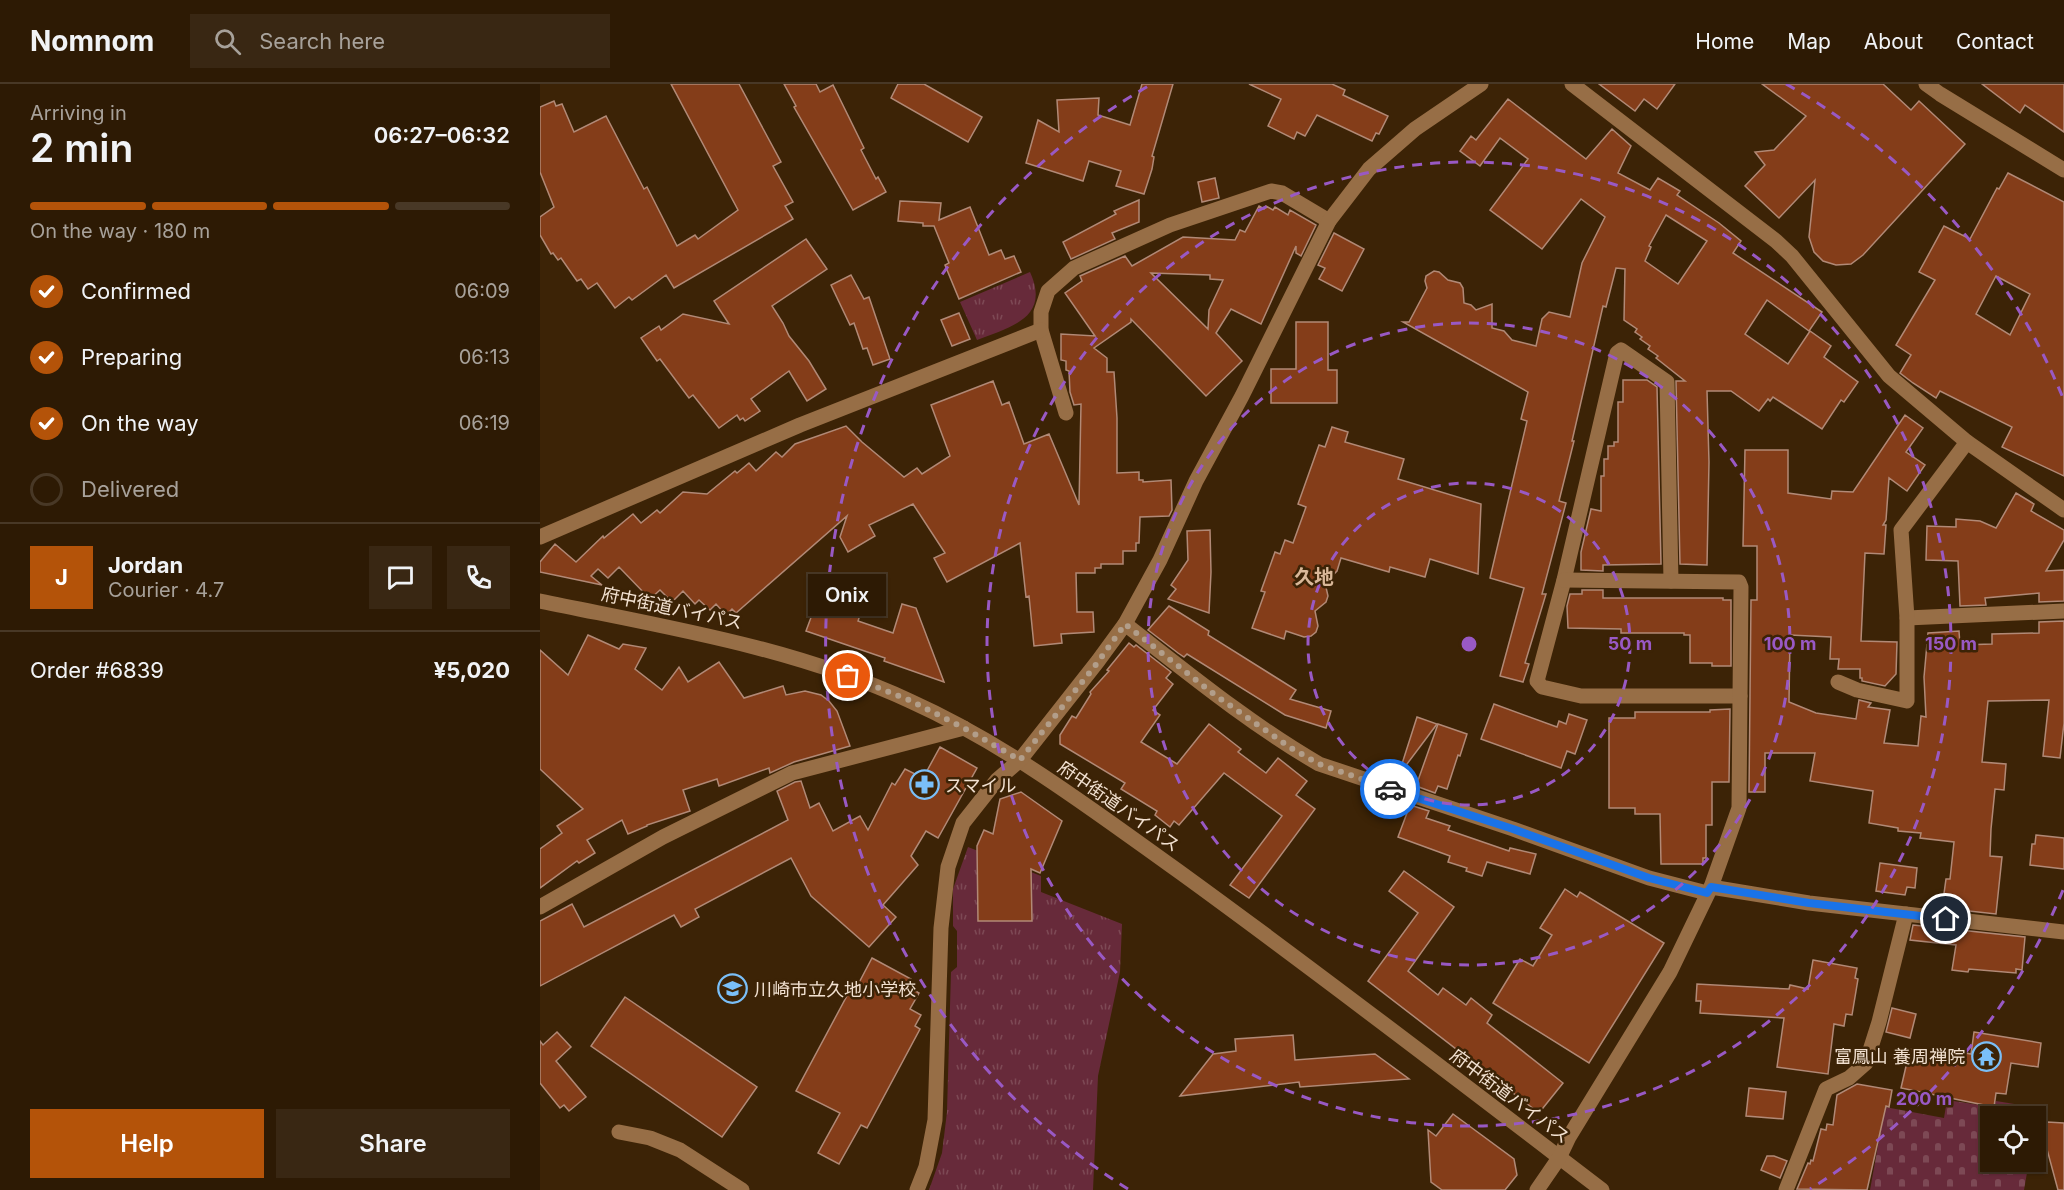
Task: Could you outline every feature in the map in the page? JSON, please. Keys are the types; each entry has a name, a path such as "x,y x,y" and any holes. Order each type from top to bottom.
{"street":[{"path":"917,1190 926,1167 935,1120 941,927 948,867 963,823 997,780 1020,760 1098,662 1125,624 1160,560 1196,481 1242,396 1329,221 1369,169 1415,129 1481,84"},
{"path":"1572,84 1776,241 1792,256 1889,376 1967,442 2064,510"},
{"path":"1926,84 2064,170"},
{"path":"1066,413 1041,330 1041,312 1048,291 1074,268 1170,225 1271,191 1282,193 1329,221"},
{"path":"540,537 800,425 1041,330"},
{"path":"1671,581 1667,382 1621,350 1617,352 1564,580 1537,681 1542,687 1581,696 1740,696"},
{"path":"1838,682 1857,690 1907,701 1907,618 1901,530 1967,442"},
{"path":"1537,1190 1559,1158 1569,1137 1670,972 1709,890 1738,808 1742,586 1738,582 1564,580"},
{"name":"府中街道バイパス","path":"540,601 743,643 828,668 909,700 964,728 1020,760 1259,930 1602,1190"},
{"path":"1907,618 2064,610"},
{"path":"1125,624 1215,695 1291,748 1319,764 1513,829 1649,878 1709,890 2064,932"},
{"path":"540,907 663,837 792,773 964,728"},
{"path":"1786,1190 1826,1089 1849,1078 1866,1063 1879,1022 1906,914"},
{"path":"619,1132 650,1138 680,1150 742,1190"}],"green space":[{"path":"1030,272 1035,288 1035,300 1031,310 1014,325 977,340 960,302"},
{"name":"川崎市立久地小学校","path":"968,847 1041,876 1041,892 1122,924 1120,972 1098,1076 1093,1190 929,1190 942,1153 947,1112 951,972 957,967 957,931 953,926 953,889"},
{"path":"1947,1100 1986,1106 1980,1106 1980,1172 2027,1172 2024,1190 1870,1190 1885,1107 1944,1118"},
{"path":"1996,1101 2027,1106 1994,1106"}],"building":[{"path":"671,84 739,84 781,162 773,166 793,202 785,206 793,219 674,288 666,275 632,300 629,297 615,308 597,283 588,289 581,279 577,281 561,258 558,260 553,253 551,254 540,235 540,217 554,207 540,172 540,107 554,101 556,106 562,104 574,132 606,116 644,189 647,187 677,246 695,235 698,239 738,210"},
{"path":"784,84 816,84 820,92 833,85 864,148 861,150 876,179 878,177 886,192 853,210 794,107 796,106"},
{"path":"898,84 924,84 982,117 968,142 891,98"},
{"path":"1142,84 1173,84 1152,156 1154,157 1152,169 1144,194 1116,186 1121,171 1089,161 1083,181 1026,163 1038,120 1059,132 1057,100 1099,98 1098,115 1130,125"},
{"path":"1249,84 1332,84 1345,90 1343,95 1388,116 1379,134 1376,133 1372,141 1317,115 1305,136 1297,132 1294,139 1268,126 1281,99"},
{"path":"1599,84 1675,84 1657,109 1644,99 1635,111"},
{"path":"1762,84 1883,84 1911,110 1919,101 1965,144 1863,255 1851,264 1836,265 1823,261 1814,252 1809,237 1815,180 1779,218 1745,186 1765,165 1755,152 1774,150 1806,116"},
{"path":"1982,84 2064,84 2064,132 2025,105 2020,113"},
{"path":"1508,99 1586,159 1612,129 1631,146 1618,173 1650,190 1658,178 1680,191 1677,195 1741,241 1733,253 1822,312 1809,331 1767,300 1745,334 1788,364 1810,331 1831,346 1824,357 1858,382 1844,402 1841,400 1822,429 1773,397 1770,401 1768,399 1759,411 1731,391 1707,391 1709,462 1707,565 1680,564 1676,381 1685,381 1656,358 1658,356 1648,349 1650,346 1635,332 1637,329 1624,320 1625,269 1616,268 1606,307 1603,306 1572,441 1574,441 1559,501 1566,503 1542,594 1546,594 1525,663 1529,664 1523,682 1500,676 1524,588 1490,578 1527,421 1521,419 1528,392 1403,322 1409,322 1427,288 1426,276 1434,271 1439,272 1448,280 1460,283 1463,288 1464,303 1476,310 1492,304 1492,328 1504,331 1512,340 1536,346 1542,319 1549,312 1570,317 1582,263 1605,217 1581,199 1542,249 1490,210 1528,159 1500,138 1480,166 1460,151 1471,136 1476,140","holes":["1666,215 1707,241 1678,284 1645,261 1651,247 1649,246"]},
{"path":"2008,173 2064,202 2064,476 2002,447 2012,427 1940,391 1936,398 1900,373 1911,355 1896,345 1935,280 1919,272 1944,226 1970,239 1997,188 1999,189","holes":["1996,276 2030,294 2010,335 1976,314"]},
{"path":"1215,178 1219,198 1202,202 1198,182"},
{"path":"1139,200 1139,222 1112,233 1115,239 1071,259 1063,242 1116,214 1114,211"},
{"path":"900,201 941,203 939,220 970,207 989,255 1001,250 1005,259 1014,256 1021,272 959,299 945,265 949,263 934,226 898,221"},
{"path":"1259,206 1264,209 1266,206 1273,210 1275,207 1288,215 1290,210 1316,225 1301,256 1296,253 1296,246 1261,324 1231,309 1216,333 1242,361 1206,396 1131,319 1131,322 1094,348 1107,358 1107,372 1114,372 1117,473 1139,472 1139,480 1143,482 1171,480 1172,510 1169,516 1140,517 1139,543 1136,543 1136,551 1123,551 1123,564 1101,564 1101,568 1095,568 1095,573 1076,573 1077,612 1093,612 1094,632 1061,634 1062,643 1034,646 1020,543 947,582 934,558 945,553 913,504 869,525 875,536 848,552 840,537 847,516 736,613 732,609 726,615 716,604 710,610 699,600 695,604 683,591 672,602 660,590 650,599 619,567 608,578 598,569 591,576 602,585 540,572 540,562 555,544 576,562 603,536 604,538 633,514 641,523 657,510 660,513 683,492 707,494 735,471 737,473 749,463 756,471 776,452 782,457 795,444 846,426 904,477 917,468 922,474 950,456 931,405 993,381 1002,405 1009,402 1024,444 1049,434 1079,505 1081,404 1074,405 1070,392 1069,371 1066,370 1066,361 1061,360 1061,334 1095,336 1065,293 1082,281 1080,276 1125,256 1132,266 1183,237 1235,240 1240,230 1245,232","holes":["1151,273 1210,275 1210,279 1223,280 1209,310 1208,329"]},
{"path":"1334,233 1364,249 1342,291 1319,279 1325,268 1318,265"},
{"path":"806,239 827,269 772,306 789,336 809,361 826,389 807,401 789,371 751,399 760,411 745,421 743,418 740,420 737,415 719,428 693,395 689,398 660,359 657,361 641,338 659,326 661,330 683,314 729,324 714,301"},
{"path":"851,275 864,299 869,297 890,359 873,365 867,348 863,349 854,323 850,325 831,285"},
{"path":"959,313 970,339 952,346 941,320"},
{"path":"1296,322 1328,322 1328,370 1337,370 1337,403 1271,403 1271,369 1296,369"},
{"path":"1623,380 1647,380 1657,387 1661,564 1603,565 1603,571 1581,570 1581,552 1591,509 1601,511 1601,476 1604,476 1604,459 1608,459 1608,446 1614,446 1614,442 1618,442 1618,402 1623,402"},
{"path":"1905,415 1923,428 1906,452 1925,465 1907,491 1889,478 1886,520 1883,525 1886,525 1884,554 1865,553 1861,641 1897,642 1896,674 1885,686 1862,681 1860,669 1838,669 1839,659 1830,659 1831,637 1790,635 1789,702 1816,713 1856,719 1859,700 1871,703 1868,707 1890,710 1884,743 1918,746 1921,716 1926,717 1924,677 1928,633 1959,631 1960,645 1992,644 1992,634 2039,633 2039,622 2064,621 2064,723 2060,758 2043,756 2049,700 1988,701 1982,762 2006,764 2004,790 1995,789 1991,829 1990,856 2002,857 1996,914 1942,908 1946,879 1950,879 1954,842 1920,838 1921,833 1898,831 1898,828 1869,823 1873,791 1810,781 1815,753 1765,753 1765,792 1749,792 1751,600 1757,600 1757,546 1743,546 1745,450 1788,450 1788,493 1831,499 1832,491 1853,492"},
{"path":"1332,427 1348,432 1345,442 1404,459 1398,479 1481,504 1478,574 1430,559 1425,577 1390,567 1389,572 1341,558 1337,571 1325,583 1328,596 1326,602 1315,611 1318,626 1316,632 1304,637 1286,631 1284,639 1252,628 1265,592 1261,591 1275,552 1280,554 1285,540 1293,543 1306,507 1298,504 1319,445 1325,447"},
{"path":"2016,493 2034,504 2031,511 2064,530 2064,540 2046,571 2064,570 2064,601 2039,602 2039,593 1985,598 1986,605 1960,606 1958,561 1926,560 1927,526 1956,527 1956,519 1980,521 1996,528"},
{"path":"1210,530 1209,613 1168,599 1176,589 1171,585 1188,560 1187,531"},
{"path":"823,585 865,600 858,621 893,633 902,604 916,608 944,682 884,661 885,658 806,631"},
{"path":"1582,590 1603,590 1603,598 1723,598 1723,600 1731,600 1731,666 1690,663 1690,635 1684,635 1684,633 1621,633 1621,629 1568,628 1567,606 1570,594 1582,594"},
{"path":"1169,606 1209,631 1208,635 1296,690 1290,699 1331,711 1326,728 1285,715 1187,654 1184,657 1148,630"},
{"path":"588,635 619,649 623,644 646,648 635,669 662,690 679,667 688,682 719,662 744,698 783,686 786,695 805,691 821,695 837,711 850,746 794,762 770,773 769,768 719,786 717,779 683,790 690,811 647,825 628,834 622,820 587,840 595,853 579,863 577,861 540,888 540,849 562,833 557,826 583,809 540,769 540,650 568,675"},
{"path":"1129,643 1134,647 1136,645 1171,672 1166,678 1173,684 1153,710 1160,715 1141,742 1177,764 1209,724 1241,749 1238,752 1266,773 1278,758 1307,781 1296,795 1315,809 1249,898 1230,885 1282,816 1224,773 1179,825 1174,821 1170,827 1155,815 1157,811 1121,789 1125,783 1060,744 1060,735 1072,716 1076,718 1091,694 1090,692"},
{"path":"1494,704 1557,727 1559,721 1566,724 1569,714 1587,720 1575,754 1567,751 1561,768 1481,739"},
{"path":"1730,709 1729,782 1712,782 1712,825 1706,825 1706,858 1703,858 1703,864 1661,864 1660,814 1635,814 1635,808 1609,808 1609,718 1635,718 1635,712 1710,712 1710,710"},
{"path":"1417,717 1437,724 1404,768 1401,767"},
{"path":"1438,724 1467,734 1447,789 1438,786 1435,793 1416,786"},
{"path":"940,747 977,768 938,838 926,831 911,856 918,865 883,905 896,917 869,947 811,896 791,858 695,909 699,917 681,927 674,915 540,986 540,921 572,904 584,927 788,820 777,791 795,782 801,781 810,808 819,803 833,831 860,816 868,830 892,783 895,785 905,769 923,778"},
{"path":"1021,792 1062,821 1040,873 1031,869 1032,921 978,921 977,846 984,830 993,834 1000,799"},
{"path":"1410,805 1429,811 1426,818 1450,826 1448,830 1509,851 1510,848 1536,854 1530,874 1487,862 1482,876 1448,862 1450,856 1398,837"},
{"path":"2036,835 2064,838 2064,869 2030,865 2032,844 2035,844"},
{"path":"1880,863 1917,868 1915,888 1907,887 1905,895 1876,891"},
{"path":"1404,871 1454,907 1408,971 1438,995 1443,988 1466,1005 1471,998 1492,1015 1487,1023 1563,1083 1539,1113 1368,981 1418,913 1389,891"},
{"path":"1565,889 1577,897 1580,892 1664,943 1589,1063 1493,1003 1520,959 1533,966 1552,935 1540,928"},
{"path":"1913,925 2025,937 2022,970 2016,969 2016,973 1952,970 1956,945 1910,940"},
{"path":"872,958 911,979 907,986 919,993 910,1009 921,1015 915,1026 920,1029 867,1128 861,1125 839,1164 818,1153 840,1113 796,1091 849,992 853,994"},
{"path":"1813,960 1857,968 1855,978 1858,979 1852,1015 1846,1014 1844,1026 1834,1024 1828,1074 1777,1067 1784,1018 1700,1013 1701,1001 1696,1001 1697,984 1789,989 1790,985 1808,989"},
{"path":"625,997 757,1087 722,1137 591,1046"},
{"path":"1892,1008 1916,1014 1910,1038 1886,1032"},
{"path":"557,1032 571,1047 556,1061 586,1097 569,1111 564,1105 560,1108 540,1083 540,1041 543,1045"},
{"path":"1974,1032 2041,1043 2038,1067 2011,1063 2006,1094 1996,1093 1994,1106 1901,1088 1910,1049 1959,1060 1960,1052 1971,1054"},
{"path":"1293,1035 1295,1060 1375,1054 1409,1079 1300,1087 1299,1082 1180,1096 1213,1054 1236,1051 1235,1039"},
{"path":"1857,1084 1892,1090 1889,1107 1886,1106 1867,1190 1797,1189 1808,1163 1813,1161 1821,1129 1826,1130 1827,1124 1833,1125 1837,1095"},
{"path":"1749,1088 1786,1092 1783,1119 1746,1116"},
{"path":"1453,1114 1514,1159 1517,1175 1505,1190 1442,1190 1431,1182 1428,1130 1436,1136"},
{"path":"2047,1122 2064,1123 2064,1190 2058,1190 2046,1146"},
{"path":"1767,1156 1787,1161 1780,1178 1761,1170"}],"way so far":[{"path":"848,676 909,700 1020,760 1098,662 1125,624 1215,695 1291,748 1319,764 1390,789"}],"place":[{"name":"Onix","path":"848,676"},
{"name":"スマイル","path":"924,785"},
{"name":"川崎市立久地小学校","path":"733,989"},
{"name":"富鳳山 養周禅院","path":"1986,1056"}],"district":[{"name":"久地","path":"1314,577"}],"route":[{"path":"1390,789 1513,829 1649,878 1707,893 1711,887 1809,903 1946,919"}]}
